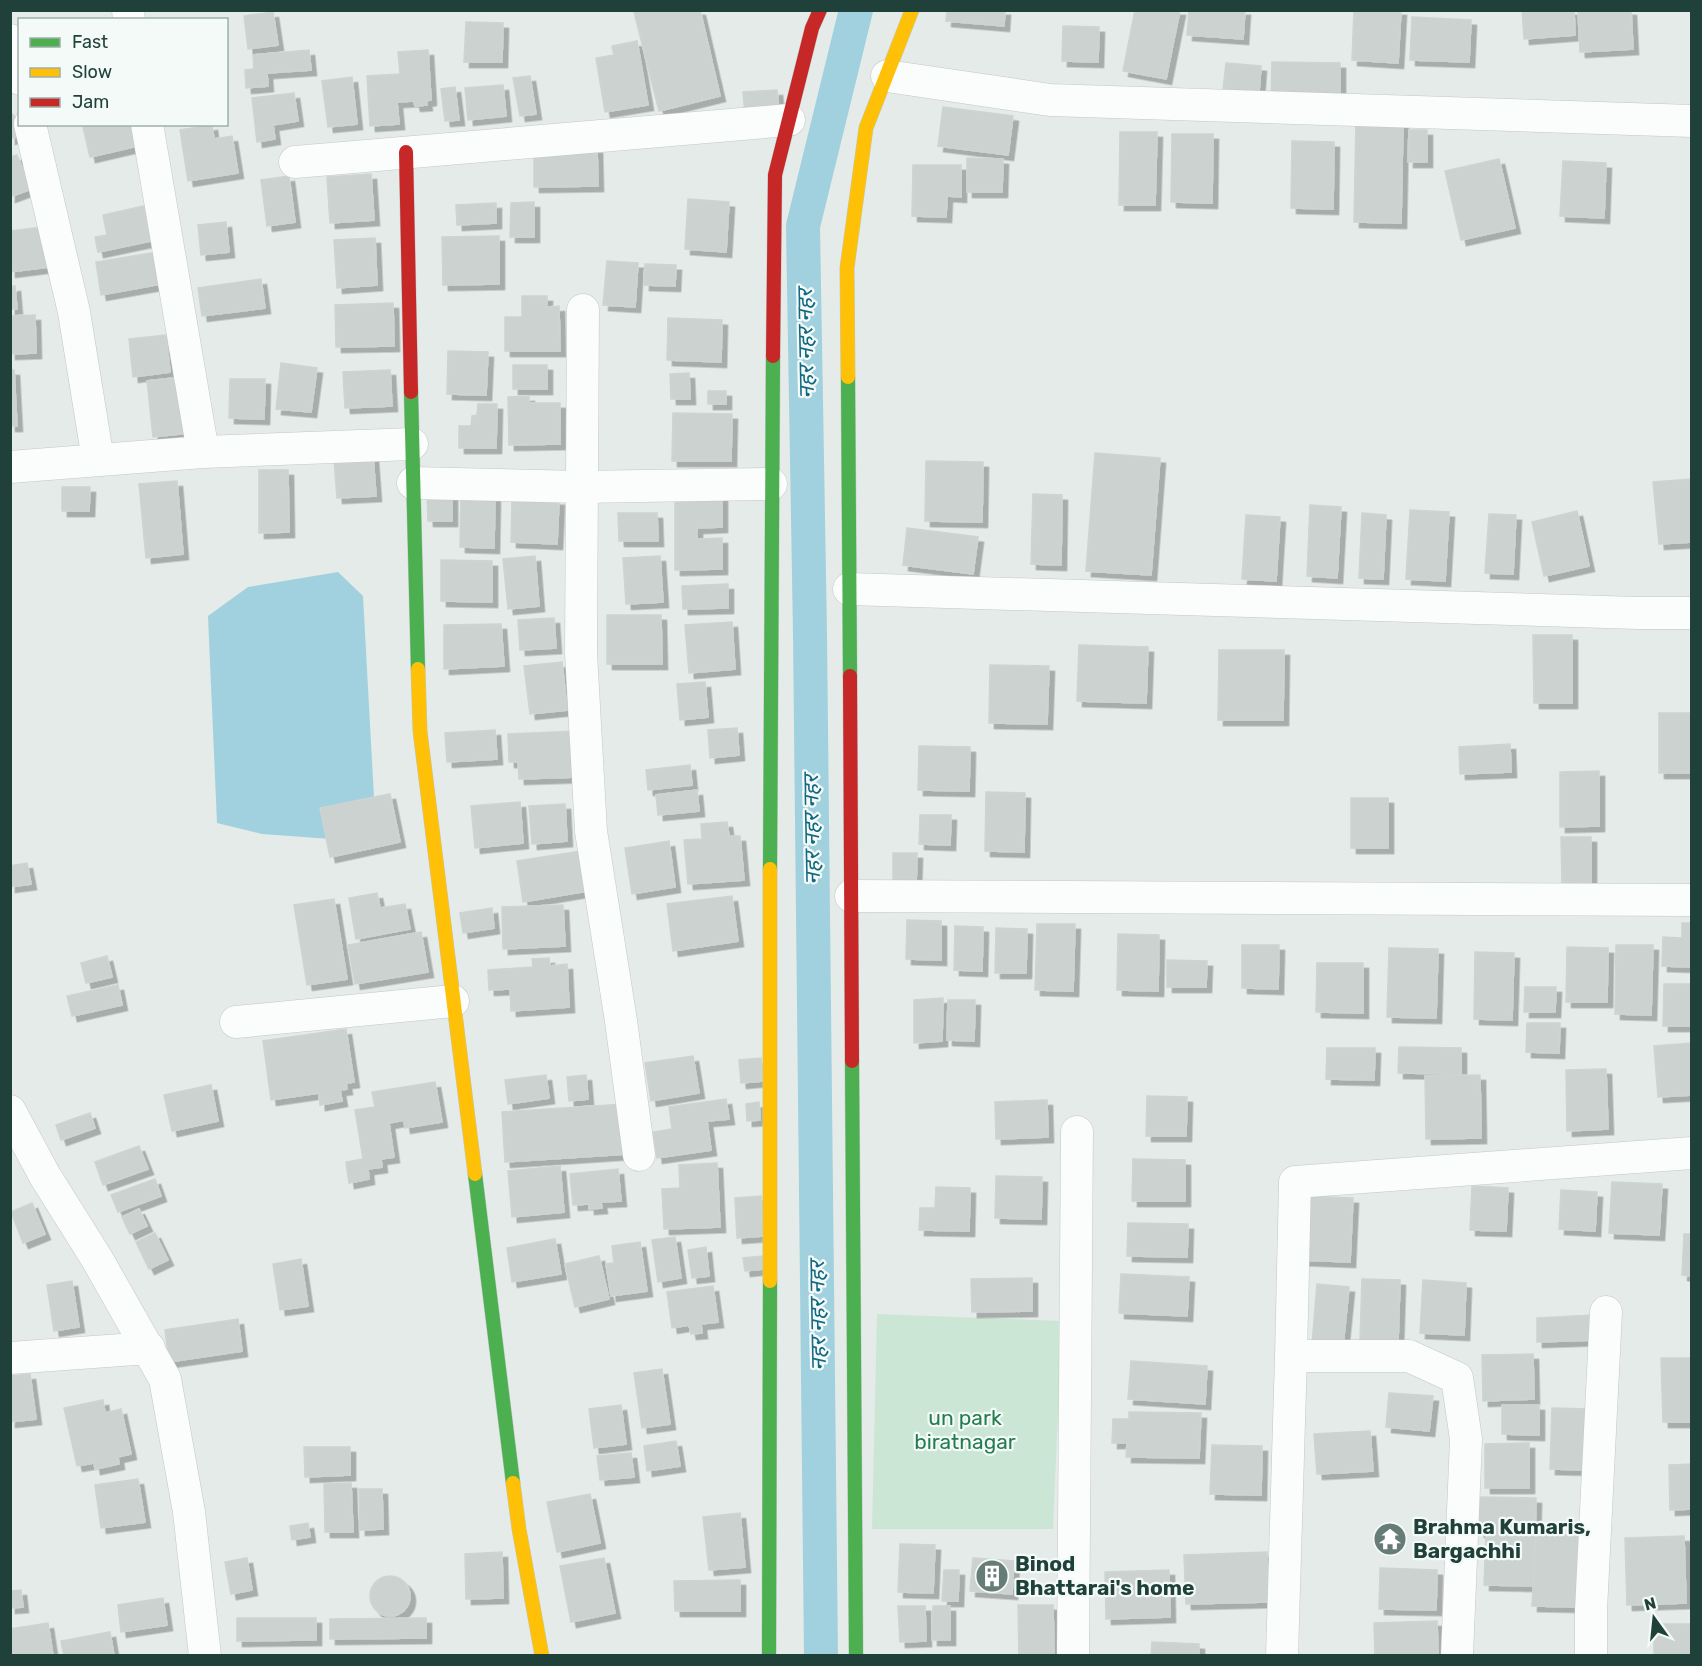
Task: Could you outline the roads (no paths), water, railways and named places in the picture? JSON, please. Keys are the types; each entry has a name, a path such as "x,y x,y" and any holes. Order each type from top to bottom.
{"street":[{"path":"769,1656 771,484 775,175 812,27 819,10"},
{"path":"856,1656 847,268 866,128 912,10"},
{"path":"10,40 18,71"},
{"path":"886,76 1050,100 1692,121"},
{"path":"295,162 789,120"},
{"path":"30,126 74,312 98,460"},
{"path":"147,126 203,452"},
{"path":"406,152 420,731 519,1528 542,1656"},
{"path":"583,310 581,653 591,831 621,1021 639,1155"},
{"path":"10,467 203,452 412,444"},
{"path":"413,483 581,487 771,484"},
{"path":"849,589 1626,613 1692,613"},
{"path":"851,896 1692,900"},
{"path":"236,1022 453,1001"},
{"path":"10,1111 45,1176 149,1348 165,1379 189,1512 205,1656"},
{"path":"1073,1656 1077,1132"},
{"path":"1282,1656 1295,1182 1692,1153"},
{"path":"1592,1656 1591,1610 1606,1312"},
{"path":"10,1358 149,1348"},
{"path":"1292,1356 1409,1356 1457,1378 1466,1440 1457,1656"}],"water":[{"path":"338,572 363,596 375,816 345,840 262,834 217,823 208,616 248,587"}],"waterway":[{"name":"नहर नहर नहर","path":"821,1656 810,634 803,226 856,10"}],"place":[{"name":"Brahma Kumaris, Bargachhi","path":"1390,1539"},
{"name":"Binod Bhattarai's home","path":"992,1576"}],"park label":[{"name":"un park biratnagar","path":"965,1430"}]}
